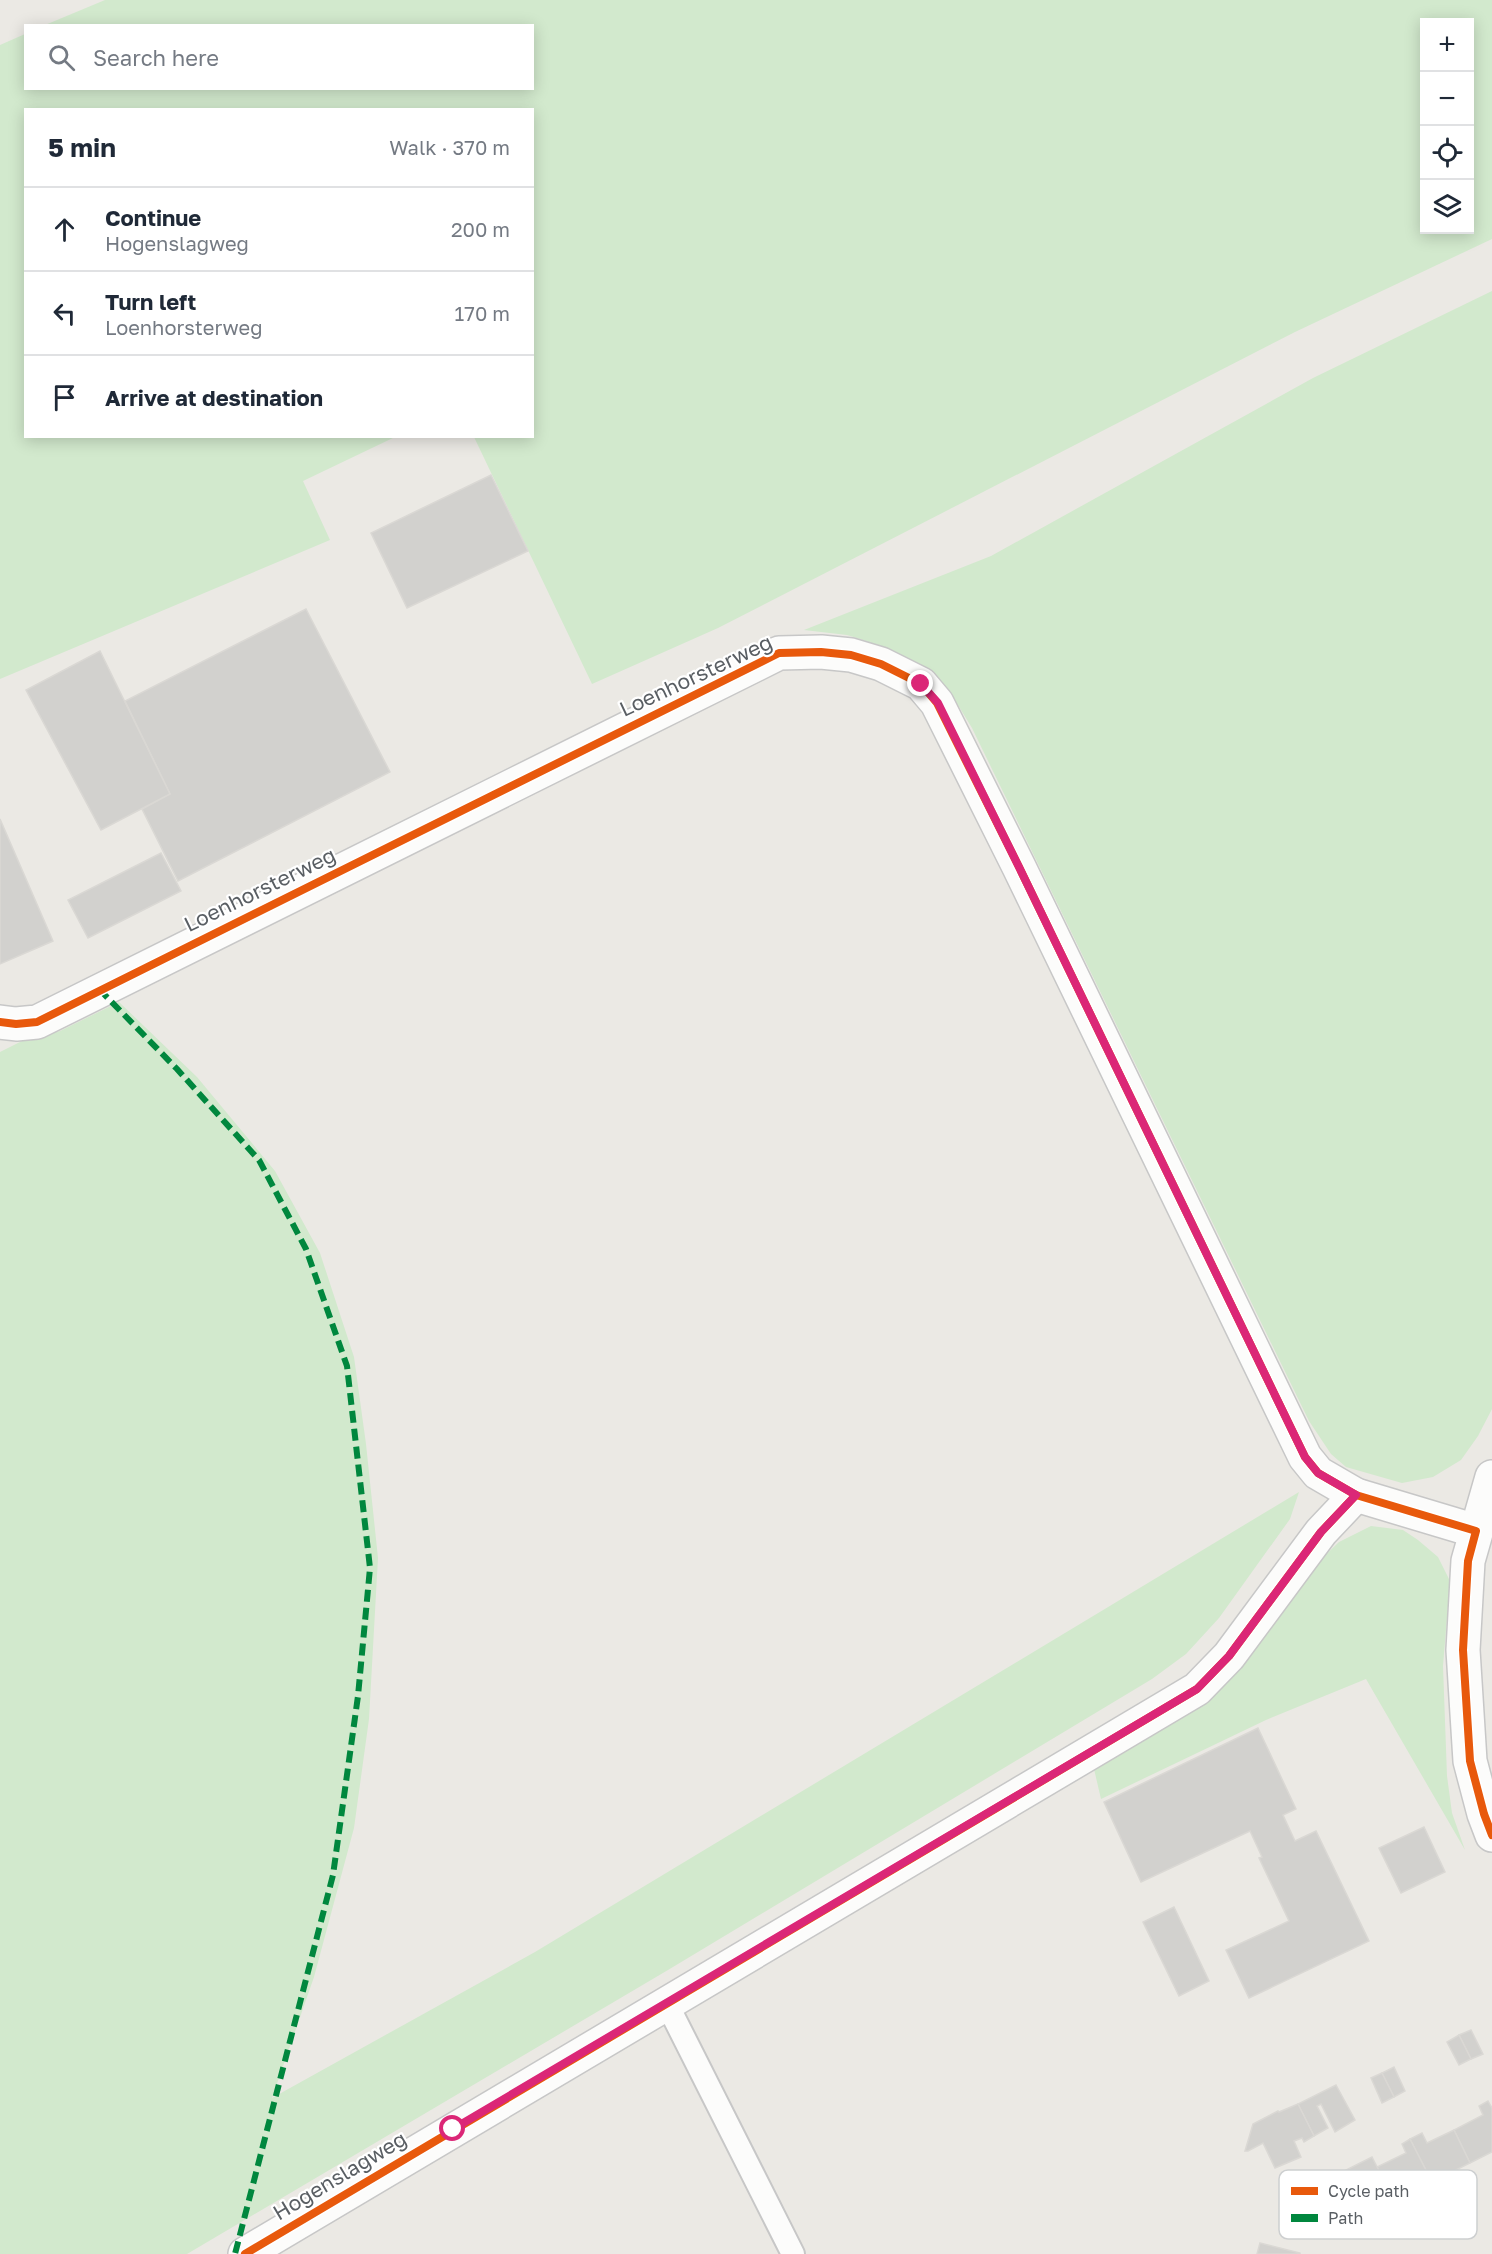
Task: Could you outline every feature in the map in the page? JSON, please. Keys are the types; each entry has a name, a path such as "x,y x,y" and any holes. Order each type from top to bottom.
{"street":[{"name":"Loenhorsterweg","path":"0,1022 16,1024 37,1022 779,653 821,652 851,655 881,664 921,684 938,703 1305,1457 1318,1473 1356,1495 1476,1531"},
{"path":"1492,1477 1468,1561 1463,1650 1470,1761 1492,1835"},
{"name":"Hogenslagweg","path":"245,2254 1197,1689 1229,1656 1321,1532 1356,1495"}],"lane":[{"path":"667,2004 793,2254"}],"green space":[{"path":"105,0 1492,0 1492,239 1295,332 718,628 592,684 474,438 534,438 534,108 24,108 24,438 393,438 303,481 330,540 0,679 0,45 24,34 24,90 534,90 534,24 47,24"},
{"path":"1492,291 1492,1409 1478,1436 1461,1460 1433,1477 1402,1483 1346,1467 1331,1454 1309,1421 972,728 950,692 931,671 894,651 847,635 804,630 991,556 1313,378"},
{"path":"119,1002 197,1077 275,1171 320,1253 354,1357 378,1558 369,1719 354,1828 314,1977 272,2098 535,1952 1299,1492 1290,1519 1219,1618 1186,1654 1152,1679 668,1970 187,2254 0,2254 0,1052 22,1041 60,1031"},
{"path":"1371,1526 1403,1530 1418,1540 1438,1557 1450,1581 1443,1666 1447,1776 1452,1813 1465,1850 1366,1679 1266,1720 1101,1799 1094,1769 1201,1701 1239,1670 1316,1564 1339,1542"}],"building":[{"path":"491,475 528,551 407,608 371,533"},
{"path":"306,609 390,772 178,881 142,809 170,794 125,701"},
{"path":"100,651 170,794 101,830 26,690"},
{"path":"0,819 53,941 0,964"},
{"path":"161,853 181,891 88,938 68,900"},
{"path":"1258,1728 1296,1809 1283,1815 1295,1841 1316,1831 1369,1941 1249,1998 1226,1950 1289,1921 1259,1858 1262,1857 1250,1831 1141,1882 1104,1802"},
{"path":"1424,1827 1445,1872 1401,1893 1379,1848"},
{"path":"1174,1907 1209,1981 1179,1996 1143,1922"},
{"path":"1471,2030 1483,2054 1471,2059 1459,2035"},
{"path":"1459,2035 1471,2059 1459,2065 1447,2042"},
{"path":"1394,2067 1405,2091 1394,2097 1382,2073"},
{"path":"1382,2073 1394,2097 1382,2103 1371,2078"},
{"path":"1336,2085 1355,2120 1335,2132 1321,2104 1317,2106 1328,2128 1314,2136 1298,2104"},
{"path":"1488,2101 1492,2108 1492,2152 1470,2163 1454,2130 1483,2115 1479,2106"},
{"path":"1298,2104 1314,2136 1304,2142 1302,2138 1294,2141 1301,2157 1275,2168 1263,2143 1245,2151 1253,2124"},
{"path":"1454,2130 1470,2163 1456,2170 1426,2170 1410,2139 1422,2133 1427,2143"},
{"path":"1410,2139 1426,2170 1379,2170 1377,2167 1406,2153 1402,2144"},
{"path":"1372,2157 1379,2170 1346,2170"},
{"path":"1260,2243 1300,2253 1300,2254 1257,2254"}],"marked path":[{"path":"99,989 177,1069 259,1160 306,1249 347,1366 370,1568 358,1696 333,1875 235,2254"}],"cycle path":[{"path":"0,1022 16,1024 37,1022 779,653 821,652 851,655 881,664 921,684 937,703 1019,867 1305,1457 1318,1473 1356,1495 1476,1531 1468,1561 1463,1650 1470,1761 1492,1835"},
{"path":"245,2254 1197,1689 1229,1656 1321,1532 1356,1495"}],"route":[{"path":"453,2129 1197,1689 1229,1656 1321,1532 1356,1495 1318,1473 1305,1457 938,703 921,684"}]}
